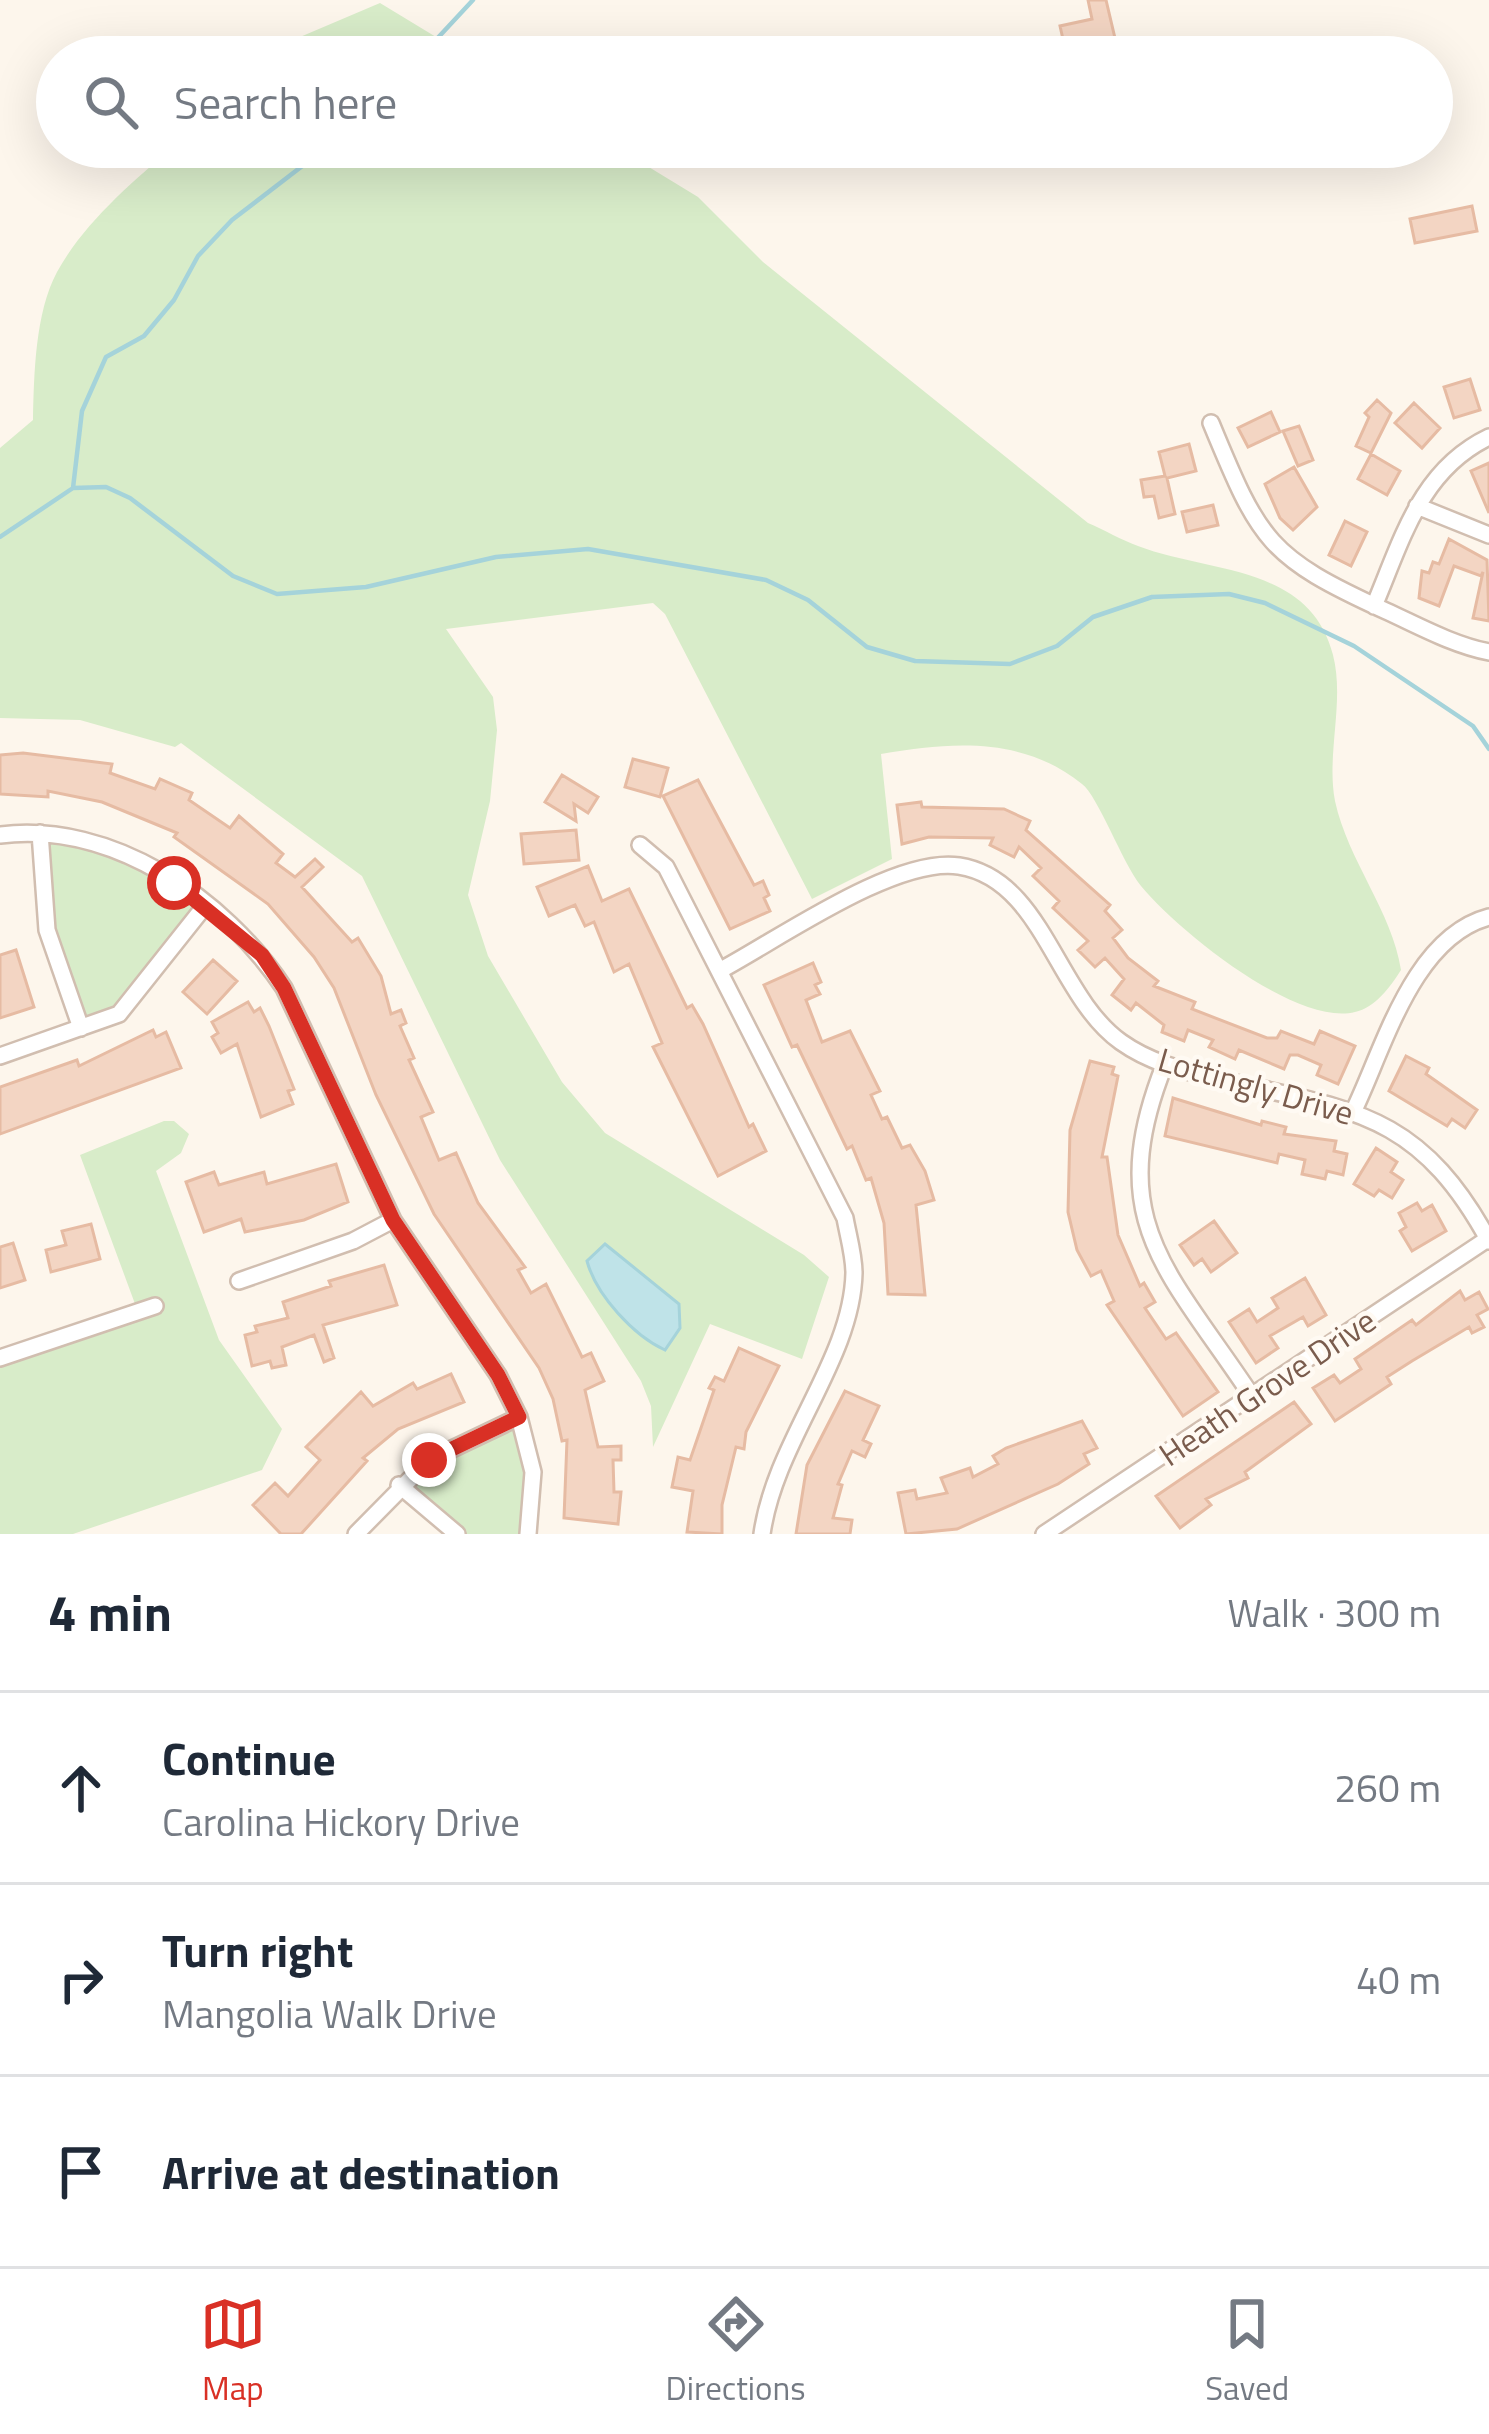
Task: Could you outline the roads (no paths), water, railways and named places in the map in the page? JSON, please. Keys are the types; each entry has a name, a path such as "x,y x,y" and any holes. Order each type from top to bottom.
{"street":[{"path":"1211,423 1250,511 1288,562 1453,642 1489,652"},
{"path":"1374,606 1417,506 1438,470 1489,437"},
{"path":"1417,506 1489,535"},
{"path":"0,835 40,832 91,841 144,862 262,955 284,988 393,1220 498,1375 519,1417 533,1472 528,1534"},
{"path":"40,832 47,930 81,1028"},
{"path":"640,844 666,867 845,1218 854,1271 840,1339 780,1463 762,1534"},
{"name":"Lottingly Drive","path":"719,971 881,884 913,871 957,865 1000,883 1021,902 1089,1012 1119,1041 1163,1066 1354,1111 1404,1138 1445,1170 1488,1239"},
{"path":"0,1056 125,1009 204,907"},
{"path":"1354,1111 1416,979 1440,947 1489,917"},
{"path":"1163,1066 1137,1150 1146,1230 1251,1395"},
{"path":"238,1281 353,1241 393,1220"},
{"name":"Heath Grove Drive","path":"1044,1534 1488,1239"},
{"path":"0,1358 155,1306"},
{"path":"356,1534 429,1460 519,1417"},
{"path":"400,1485 457,1534"}],"water":[{"path":"605,1244 679,1304 680,1328 665,1350 629,1325 599,1287 587,1261"}],"waterway":[{"path":"440,36 473,0"},
{"path":"73,488 82,411 106,357 144,336 174,300 198,256 232,220 300,168"},
{"path":"0,537 73,488 106,487 130,498 233,576 277,594 366,587 496,557 588,549 766,580 808,600 867,647 915,661 1010,664 1057,646 1093,617 1152,597 1229,594 1265,603 1354,646 1473,726 1489,749"}]}
